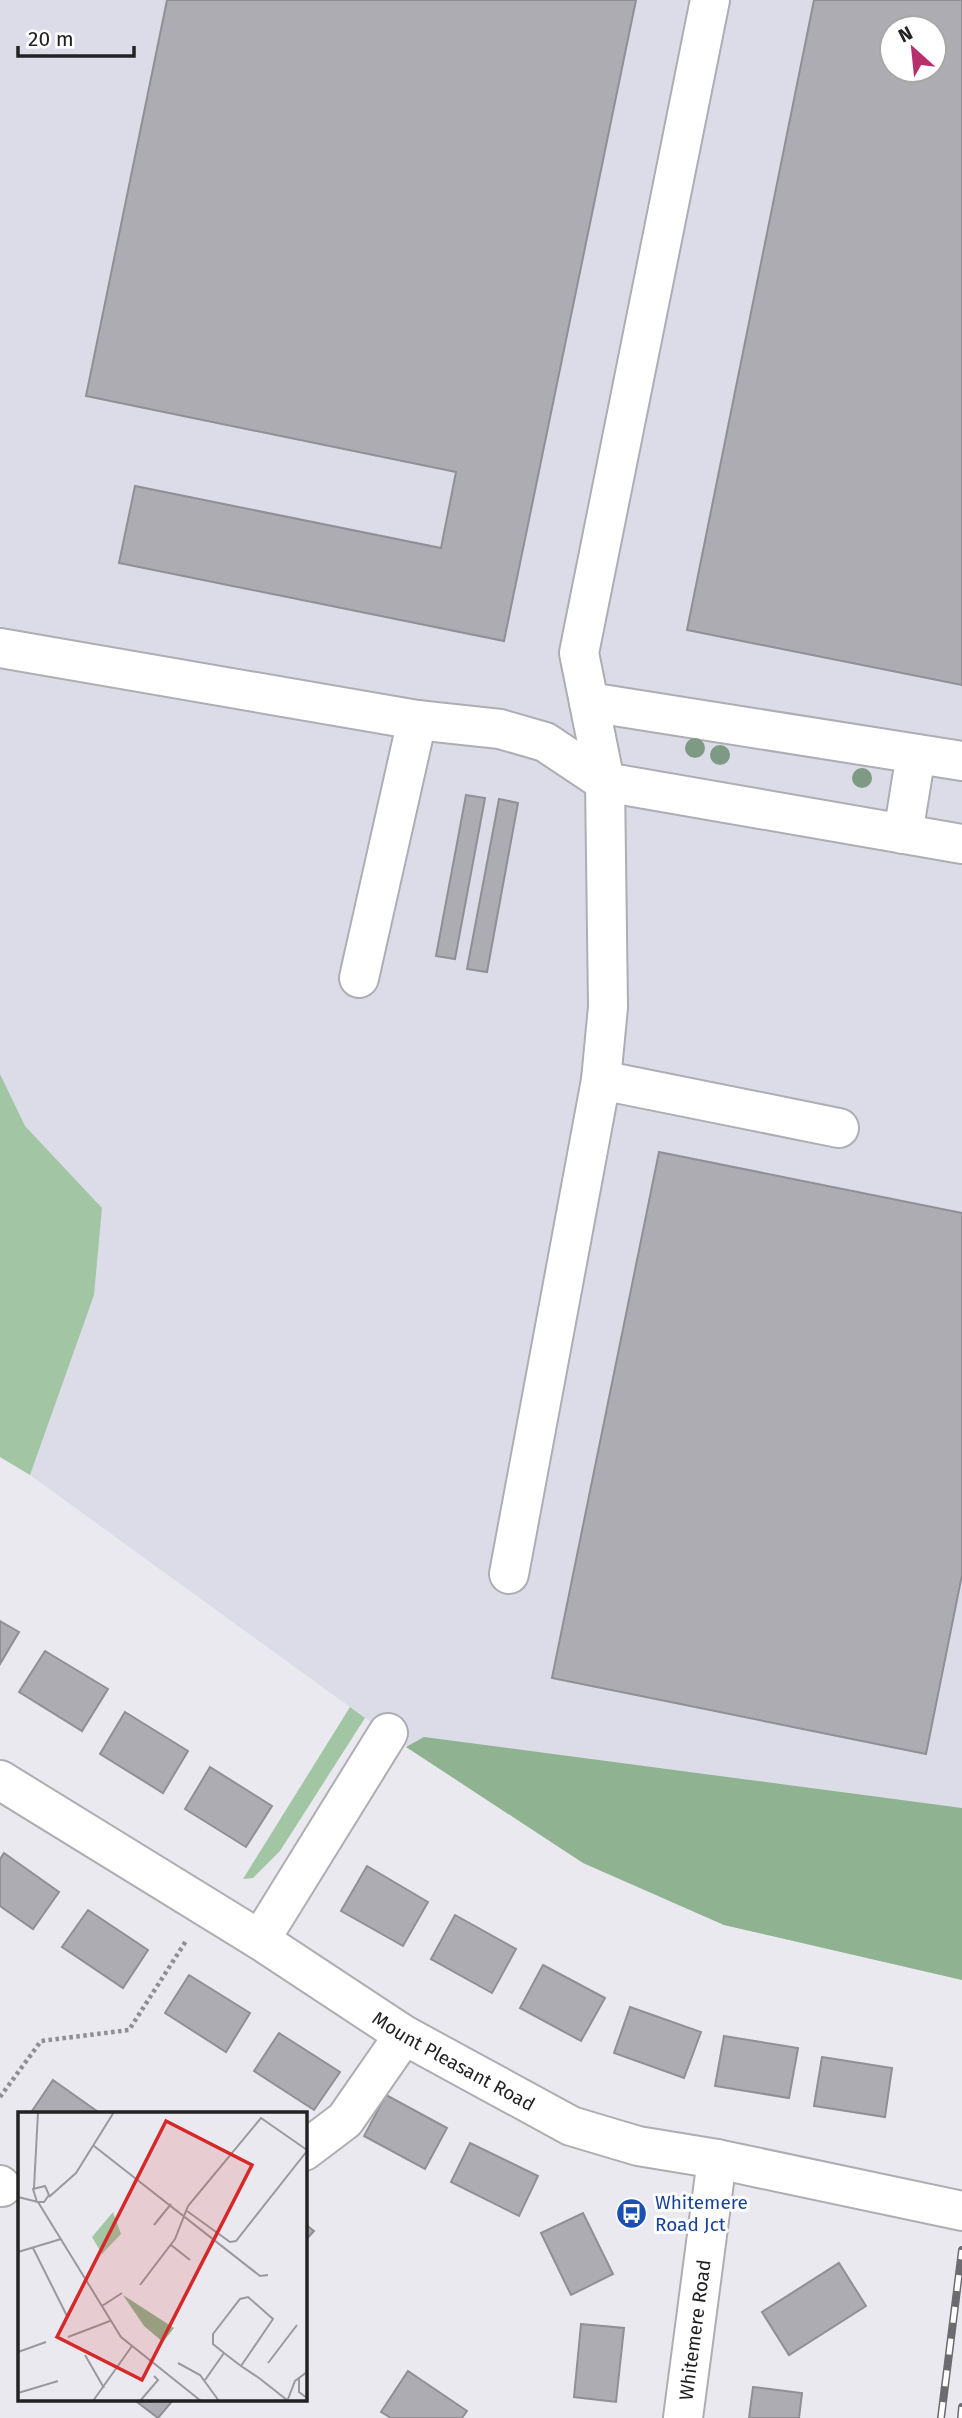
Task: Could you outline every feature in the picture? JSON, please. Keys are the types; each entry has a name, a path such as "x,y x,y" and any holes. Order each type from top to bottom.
{"street":[{"path":"509,1574 601,1080 608,1007 605,782 579,653 710,0"},
{"path":"0,648 417,720 500,729 545,742 605,782 962,844"},
{"path":"589,702 962,761"},
{"path":"359,978 417,720"},
{"path":"903,834 916,754"},
{"path":"601,1080 839,1128"},
{"path":"260,1940 388,1733"},
{"name":"Mount Pleasant Road","path":"0,1780 260,1940 404,2035 571,2126 638,2146 717,2159 962,2211"},
{"path":"306,2149 345,2120 404,2035"},
{"name":"Whitemere Road","path":"683,2418 717,2159"}],"path":[{"path":"0,2097 41,2040 129,2030 207,1908"}],"shaded area":[{"path":"0,0 962,0 962,1980 724,1925 583,1863 365,1718 30,1475 0,1457"}],"green space":[{"path":"0,1074 25,1126 102,1208 94,1295 30,1475 0,1457"},
{"path":"350,1707 365,1718 280,1851 253,1878 243,1879"},
{"path":"424,1737 962,1808 962,1980 724,1925 583,1863 406,1747"}],"building":[{"path":"167,0 636,0 504,641 119,563 135,486 441,548 456,472 86,396"},
{"path":"814,0 962,0 962,685 687,630"},
{"path":"466,795 485,798 455,959 436,956"},
{"path":"499,799 518,803 487,972 467,969"},
{"path":"659,1152 962,1213 962,1575 926,1754 552,1678"},
{"path":"0,1621 19,1632 0,1664"},
{"path":"45,1651 108,1689 82,1731 19,1692"},
{"path":"125,1712 188,1751 163,1793 100,1754"},
{"path":"210,1767 272,1806 246,1847 185,1809"},
{"path":"4,1853 59,1892 33,1929 0,1906 0,1859"},
{"path":"367,1866 428,1902 403,1946 341,1911"},
{"path":"88,1910 148,1950 123,1988 62,1947"},
{"path":"455,1915 516,1949 492,1993 431,1959"},
{"path":"543,1965 605,1998 581,2041 520,2008"},
{"path":"189,1975 250,2013 226,2052 165,2013"},
{"path":"630,2007 701,2032 684,2078 614,2053"},
{"path":"279,2033 340,2072 314,2110 254,2071"},
{"path":"724,2036 798,2048 789,2098 715,2086"},
{"path":"822,2057 892,2068 885,2117 814,2106"},
{"path":"53,2080 98,2112 31,2112"},
{"path":"386,2095 447,2128 425,2169 364,2136"},
{"path":"470,2143 538,2176 519,2216 451,2182"},
{"path":"583,2213 613,2274 571,2295 541,2233"},
{"path":"306,2225 314,2231 306,2240"},
{"path":"839,2263 866,2306 789,2355 762,2312"},
{"path":"581,2324 624,2328 616,2402 574,2397"},
{"path":"408,2371 467,2411 462,2418 391,2418 381,2412"},
{"path":"753,2387 802,2393 799,2418 749,2418"},
{"path":"134,2400 173,2400 158,2418"}],"railway":[{"path":"941,2418 962,2250"},
{"path":"961,2418 962,2407"}],"place":[{"name":"Whitemere Road Jct","path":"632,2213"}]}
